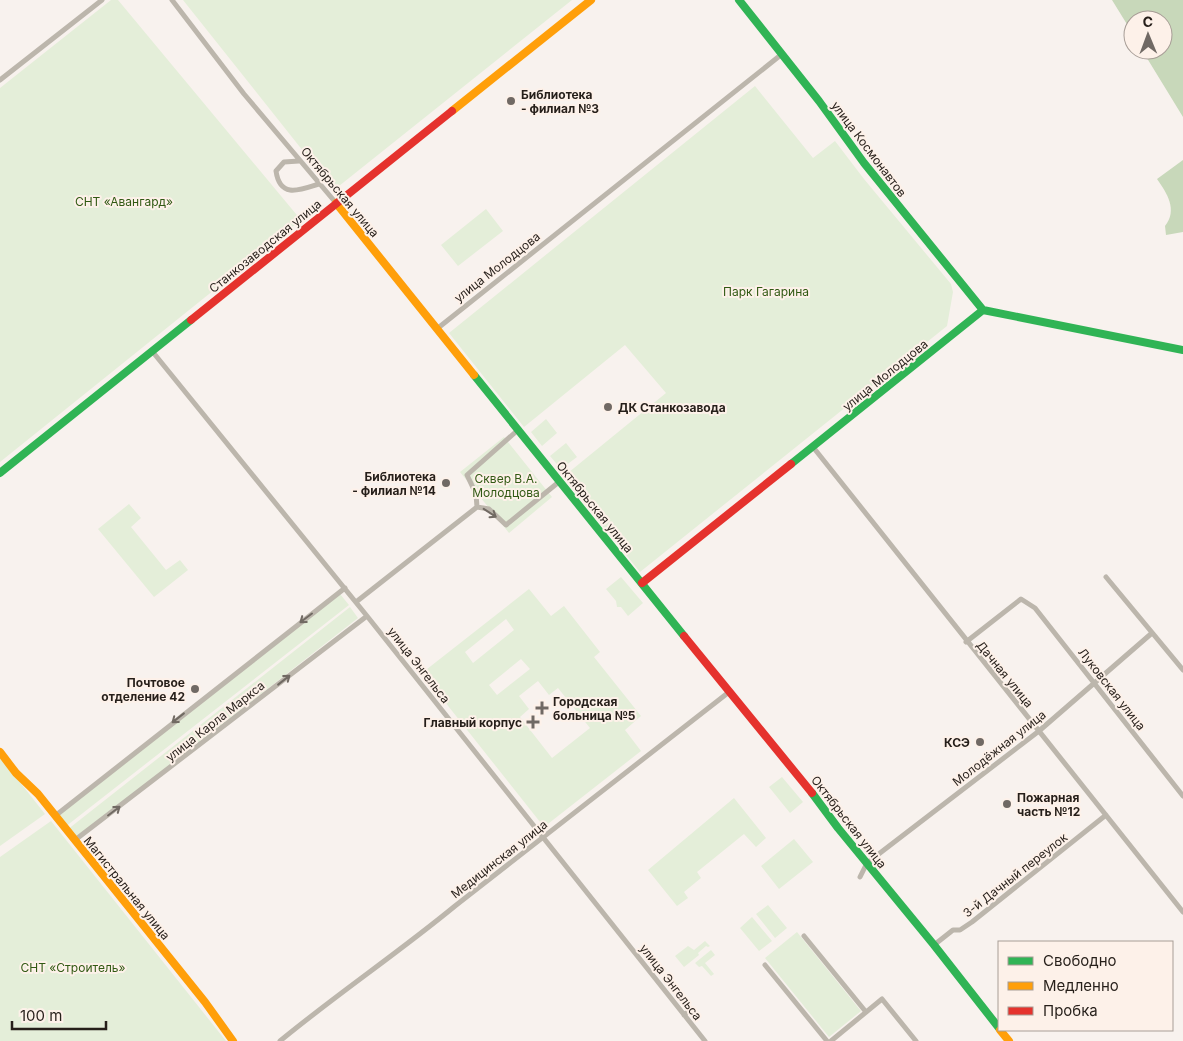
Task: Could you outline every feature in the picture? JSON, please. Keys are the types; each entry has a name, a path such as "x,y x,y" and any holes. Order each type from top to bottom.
{"street":[{"path":"0,80 102,0"},
{"name":"Октябрьская улица","path":"172,0 244,94 438,328 729,692 934,944 998,1026"},
{"name":"Станкозаводская улица","path":"0,472 591,0"},
{"name":"улица Космонавтов","path":"739,0 864,163 983,310"},
{"name":"улица Молодцова","path":"438,328 782,54"},
{"path":"299,161 284,162 276,171 277,182 286,190 297,191 320,184"},
{"path":"983,310 1183,350"},
{"name":"улица Молодцова","path":"642,583 983,310"},
{"name":"улица Энгельса","path":"152,351 356,602 705,1041"},
{"path":"477,507 476,494 467,475 519,429"},
{"name":"Дачная улица","path":"813,448 966,642 1182,910"},
{"path":"356,602 477,507 489,509 506,526 560,481"},
{"path":"1106,577 1183,670"},
{"name":"улица Карла Маркса","path":"55,816 344,588"},
{"name":"Луковская улица","path":"966,642 1021,598 1035,608 1183,796"},
{"name":"улица Карла Маркса","path":"75,840 367,616"},
{"name":"Молодёжная улица","path":"860,877 867,863 1039,732 1152,633"},
{"name":"Медицинская улица","path":"280,1041 318,1010 412,942 729,692"},
{"name":"Магистральная улица","path":"0,752 16,773 38,794 205,1002 233,1041"},
{"name":"3-й Дачный переулок","path":"934,944 953,930 960,930 972,922 1106,815"},
{"path":"804,936 866,1012"},
{"path":"765,965 827,1041"},
{"path":"831,1041 882,999 916,1041"},
{"path":"684,1015 692,1009"}],"green space":[{"name":"СНТ «Авангард»","path":"111,0 118,0 301,220 0,462 0,88"},
{"path":"183,0 572,0 334,190"},
{"path":"1112,0 1183,0 1183,117 1148,60 1173,60 1173,10 1123,10 1123,18"},
{"name":"Парк Гагарина","path":"755,86 813,158 835,141 951,284 953,292 947,326 640,572 563,477 666,393 625,345 524,427 449,333"},
{"path":"1183,160 1183,232 1166,235 1165,226 1171,214 1171,208 1170,202 1157,179"},
{"path":"486,209 503,231 458,266 441,245"},
{"path":"546,419 557,433 542,446 531,432"},
{"name":"Сквер В.А. Молодцова","path":"504,437 552,497 509,533 460,472"},
{"path":"566,443 577,457 561,469 550,456"},
{"path":"129,504 141,518 131,527 166,570 180,560 188,570 154,597 98,529"},
{"path":"621,577 643,603 628,616 621,607 617,607 616,601 606,589"},
{"name":"Городская больница №5","path":"529,589 551,616 564,606 600,652 594,657 641,716 625,730 641,751 544,827 422,673","holes":["506,619 514,630 473,663 465,652","521,659 530,669 497,695 489,685","538,681 549,695 558,688 590,728 552,758 520,717 529,709 519,696"]},
{"path":"340,594 349,605 65,827 57,816"},
{"path":"350,607 358,618 75,840 67,830"},
{"path":"0,757 45,814 0,846"},
{"path":"782,777 803,802 790,813 769,787"},
{"path":"734,798 766,838 756,847 744,834 697,872 701,878 684,892 688,898 677,906 648,870"},
{"name":"СНТ «Строитель»","path":"51,821 226,1041 0,1041 0,857"},
{"path":"794,839 813,862 779,889 761,866"},
{"path":"768,905 787,928 775,938 756,914"},
{"path":"752,917 772,941 759,951 740,928"},
{"path":"797,932 861,1011 829,1037 765,958"},
{"path":"705,941 710,946 706,946 698,953 699,955 684,967 675,956 688,946 694,950"},
{"path":"711,950 715,955 705,963 714,974 711,976 702,966 699,967 695,963"}],"traffic: fast":[{"path":"739,0 819,101 864,163 983,310"},
{"path":"791,464 983,310 1183,350"},
{"path":"0,473 191,320"},
{"path":"474,375 684,636"},
{"path":"812,793 998,1027"}],"traffic: slow":[{"path":"452,111 591,0"},
{"path":"336,203 474,375"},
{"path":"0,752 16,773 38,794 205,1002 233,1041"},
{"path":"1001,1031 1009,1041"}],"traffic: jam":[{"path":"191,320 452,111"},
{"path":"642,583 791,464"},
{"path":"684,636 812,793"}],"place":[{"name":"Библиотека - филиал №3","path":"511,101"},
{"name":"ДК Станкозавода","path":"608,407"},
{"name":"Библиотека - филиал №14","path":"446,483"},
{"name":"Почтовое отделение 42","path":"195,689"},
{"name":"Городская больница №5","path":"542,708"},
{"name":"Главный корпус","path":"533,722"},
{"name":"КСЭ","path":"980,742"},
{"name":"Пожарная часть №12","path":"1007,804"}]}
